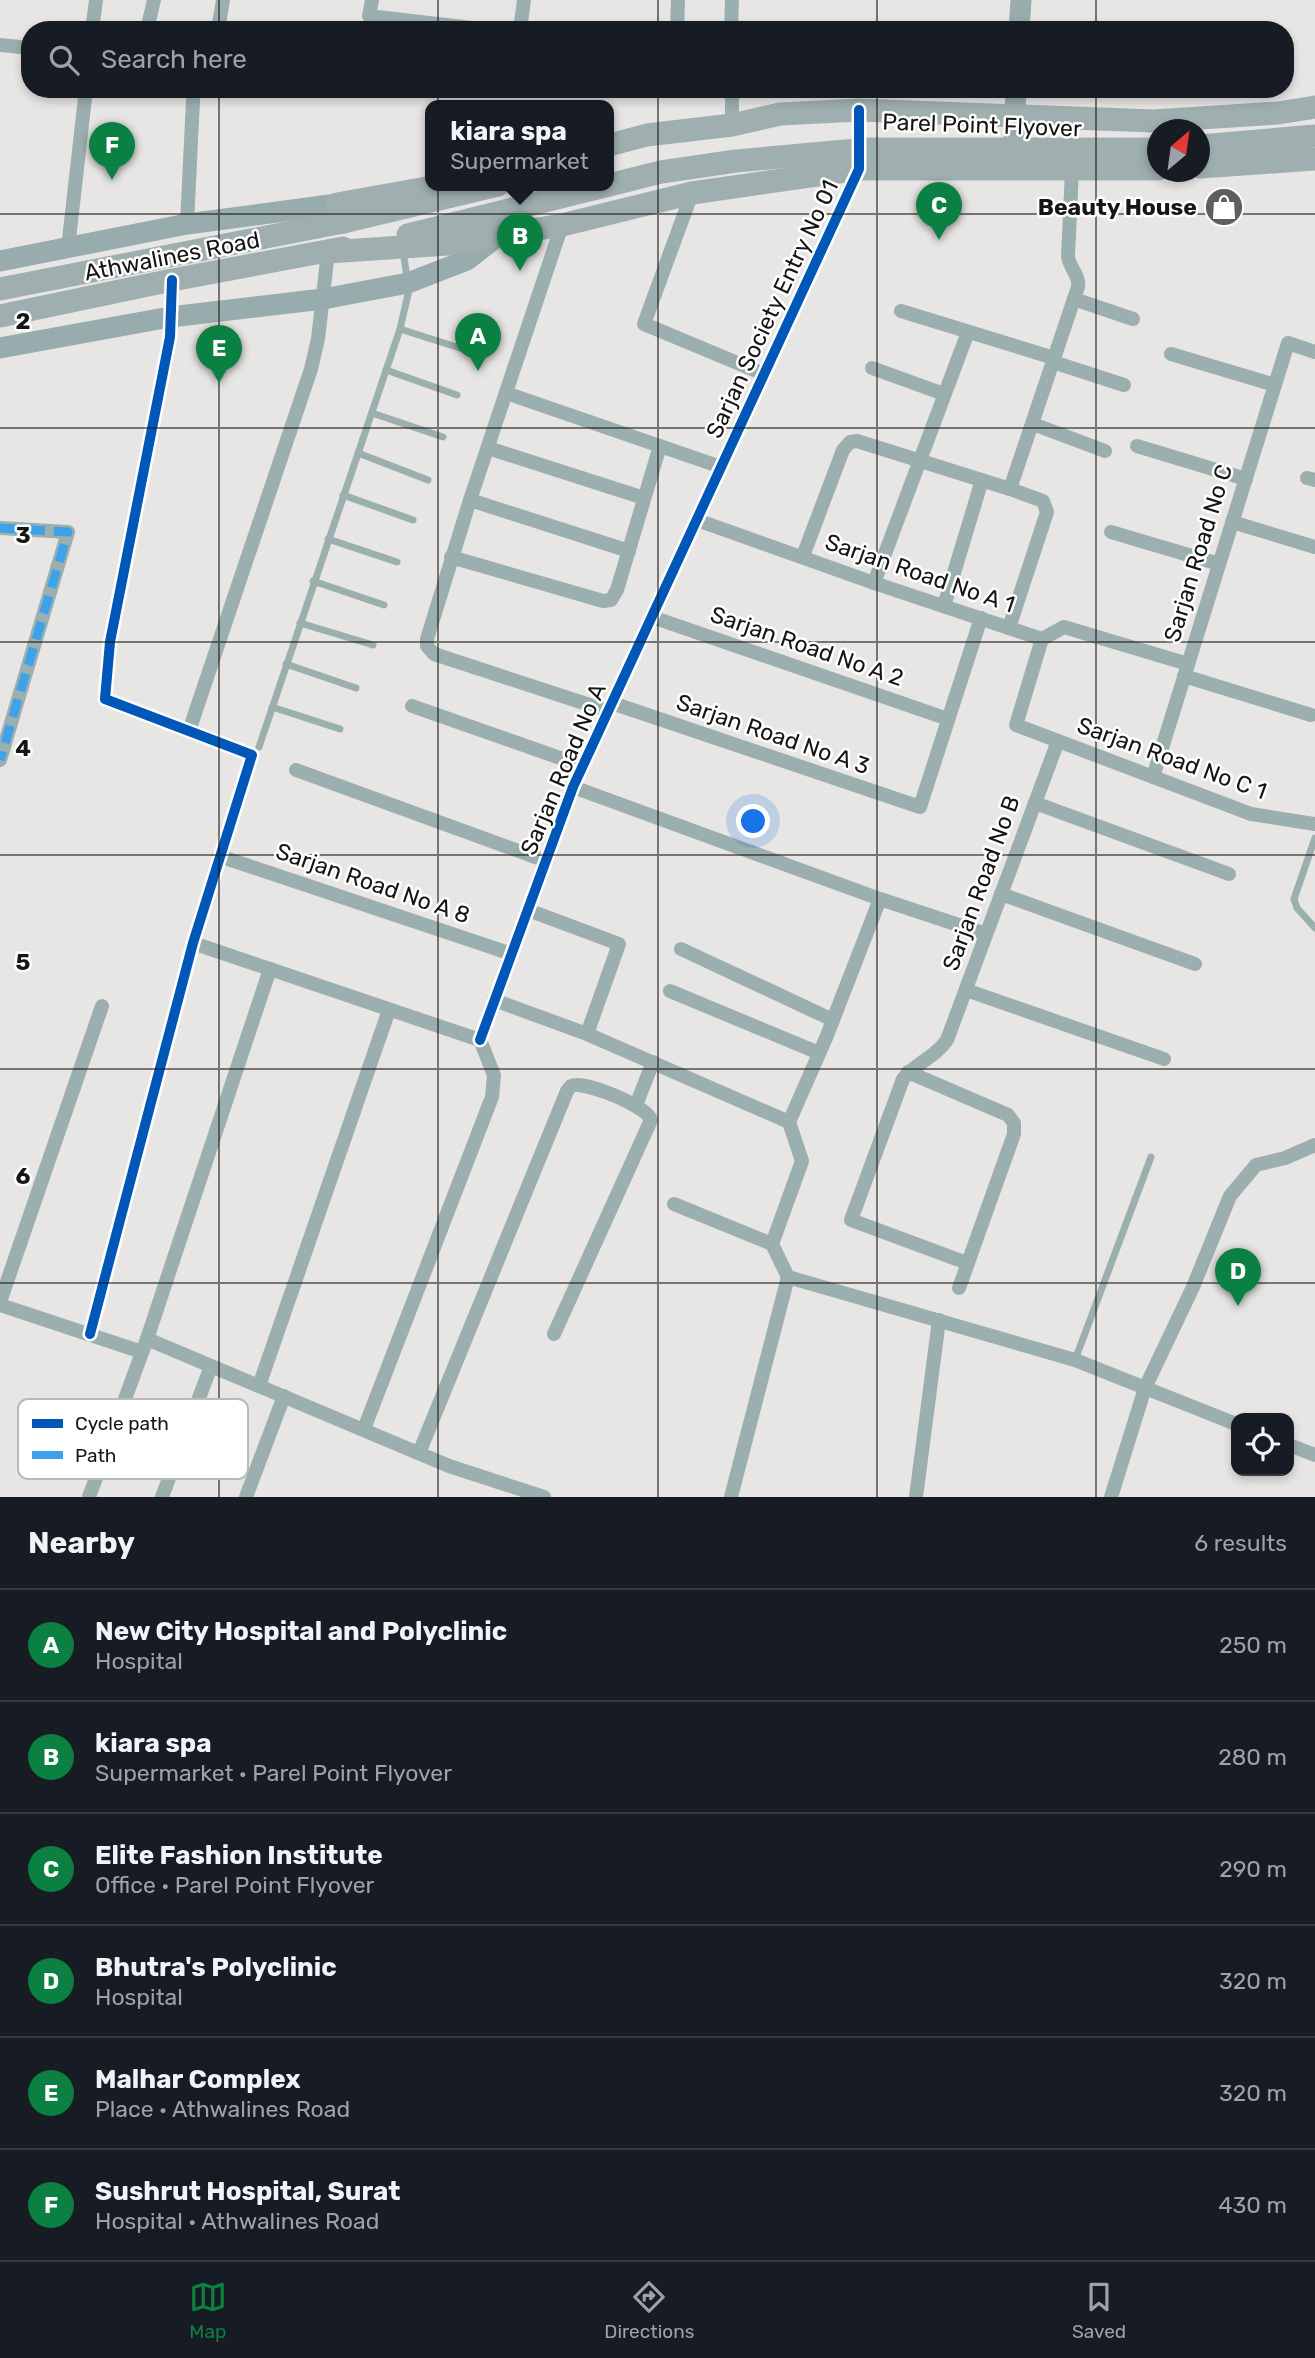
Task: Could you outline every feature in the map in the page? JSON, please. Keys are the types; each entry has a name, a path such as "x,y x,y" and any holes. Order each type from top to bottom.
{"main road":[{"path":"614,144 648,135 732,125 780,114 859,110 1153,121 1278,113 1315,107"},
{"name":"Parel Point Flyover","path":"614,156 653,146 743,131 871,122 1141,130 1226,127 1315,118"},
{"path":"1210,145 1315,136"},
{"name":"Parel Point Flyover","path":"614,184 661,172 736,161 867,149 1147,149"},
{"path":"1210,166 1315,159"},
{"path":"328,252 448,244 562,225 692,194 859,169 1147,169"},
{"name":"Parel Point Flyover","path":"328,252 442,228 586,191"},
{"path":"340,213 442,193"},
{"name":"Athwalines Road","path":"0,289 340,213"},
{"name":"Athwalines Road","path":"0,316 172,280 328,252"}],"street":[{"path":"93,21 96,0"},
{"path":"149,21 154,0"},
{"path":"220,21 223,0"},
{"path":"372,0 369,16 412,21"},
{"path":"521,21 524,0"},
{"path":"677,21 678,0"},
{"path":"732,0 732,21"},
{"path":"1020,21 1021,0"},
{"path":"0,45 21,47"},
{"path":"68,248 85,98"},
{"path":"732,98 732,125"},
{"path":"1013,169 1016,98"},
{"path":"187,224 192,100"},
{"name":"Sarjan Society Entry No 01","path":"697,520 859,169 859,110"},
{"path":"1010,489 1079,282 1070,267 1068,256 1072,170"},
{"path":"692,194 644,324 764,374"},
{"path":"0,261 187,224 340,213"},
{"path":"562,225 451,556 607,601 616,594 660,446"},
{"path":"0,348 170,317 323,299 408,283 467,260 499,235"},
{"path":"189,731 311,369 318,339 328,252"},
{"path":"90,1334 193,943 252,755 106,699 110,642 170,337 172,280"},
{"path":"1074,299 1133,319"},
{"path":"901,311 1124,385"},
{"path":"874,583 968,332"},
{"name":"Sarjan Road No C","path":"1153,777 1288,343 1315,352"},
{"path":"1171,354 1275,385"},
{"path":"872,368 944,394"},
{"path":"506,393 722,467"},
{"path":"1033,424 1105,451"},
{"path":"803,556 845,445 850,442 919,460 1010,489 1043,501 1047,512 1009,628"},
{"path":"1137,446 1245,479"},
{"path":"488,448 644,498"},
{"path":"944,606 982,480"},
{"path":"470,500 629,551"},
{"name":"Sarjan Road No A 1","path":"697,520 1042,639"},
{"name":"Sarjan Road No A","path":"480,1040 573,787 697,520"},
{"path":"1232,522 1315,547"},
{"path":"0,528 68,532 0,760"},
{"path":"1111,532 1219,564"},
{"name":"Sarjan Road No A 3","path":"451,556 427,639 430,651 434,654 610,707 920,807 948,719"},
{"name":"Sarjan Road No A 2","path":"652,617 948,719"},
{"path":"948,719 981,618"},
{"path":"1042,639 1064,627 1311,715"},
{"name":"Sarjan Road No C 1","path":"1042,639 1016,725 1251,814 1315,824"},
{"path":"412,706 583,766"},
{"name":"Sarjan Road No B","path":"908,1072 938,1051 947,1040 1058,741"},
{"path":"296,770 546,861"},
{"path":"573,787 880,899 986,934"},
{"path":"1035,803 1229,874"},
{"name":"Sarjan Road No A 8","path":"219,856 512,954"},
{"path":"1001,894 1195,964"},
{"path":"772,1244 802,1161 789,1122 833,1020 880,899"},
{"path":"528,910 619,944 587,1034"},
{"path":"193,943 480,1040 494,1075 492,1097 364,1429"},
{"path":"681,948 833,1020"},
{"path":"125,1399 270,970"},
{"path":"966,990 1164,1059"},
{"path":"670,991 819,1053"},
{"path":"494,1000 587,1034 789,1122"},
{"path":"102,1006 0,1303 90,1334 144,1346 211,1366 449,1466 541,1497"},
{"path":"259,1386 389,1010"},
{"path":"636,1105 653,1062"},
{"path":"959,1288 1014,1134 1014,1123 1008,1115 908,1072 900,1086 851,1220 967,1263"},
{"path":"419,1453 567,1091 571,1086 582,1084 636,1105 650,1114 650,1126 554,1334"},
{"path":"1111,1497 1145,1388 1193,1287 1230,1196 1256,1165 1285,1158 1315,1145"},
{"path":"674,1204 772,1244 788,1277 731,1497"},
{"path":"788,1277 1075,1360 1231,1422"},
{"path":"916,1497 939,1320"},
{"path":"199,1399 211,1366"},
{"path":"246,1497 284,1396"},
{"path":"1294,1447 1315,1455"},
{"path":"89,1497 96,1479"},
{"path":"162,1497 169,1479"}],"lane":[{"path":"259,747 400,329 409,290 402,247"},
{"path":"400,329 466,350"},
{"path":"386,370 457,396"},
{"path":"372,413 443,438"},
{"path":"358,453 428,480"},
{"path":"343,495 413,520"},
{"path":"328,539 397,562"},
{"path":"313,581 384,605"},
{"path":"300,623 373,645"},
{"path":"286,664 356,688"},
{"path":"272,707 340,730"},
{"path":"1315,838 1294,899 1297,908 1315,928"},
{"path":"1075,1360 1152,1157"}],"marked path":[{"path":"0,528 68,532 0,760"}],"cycle path":[{"path":"480,1040 573,787 859,169 859,110"},
{"path":"90,1334 193,943 252,755 105,699 110,642 170,337 172,280"}],"place":[{"name":"Sushrut Hospital, Surat","path":"112,180"},
{"name":"Beauty House","path":"1224,207"},
{"name":"Elite Fashion Institute","path":"939,240"},
{"name":"kiara spa","path":"520,271"},
{"name":"New City Hospital and Polyclinic","path":"478,371"},
{"name":"Malhar Complex","path":"219,383"},
{"name":"Bhutra's Polyclinic","path":"1238,1306"}]}
